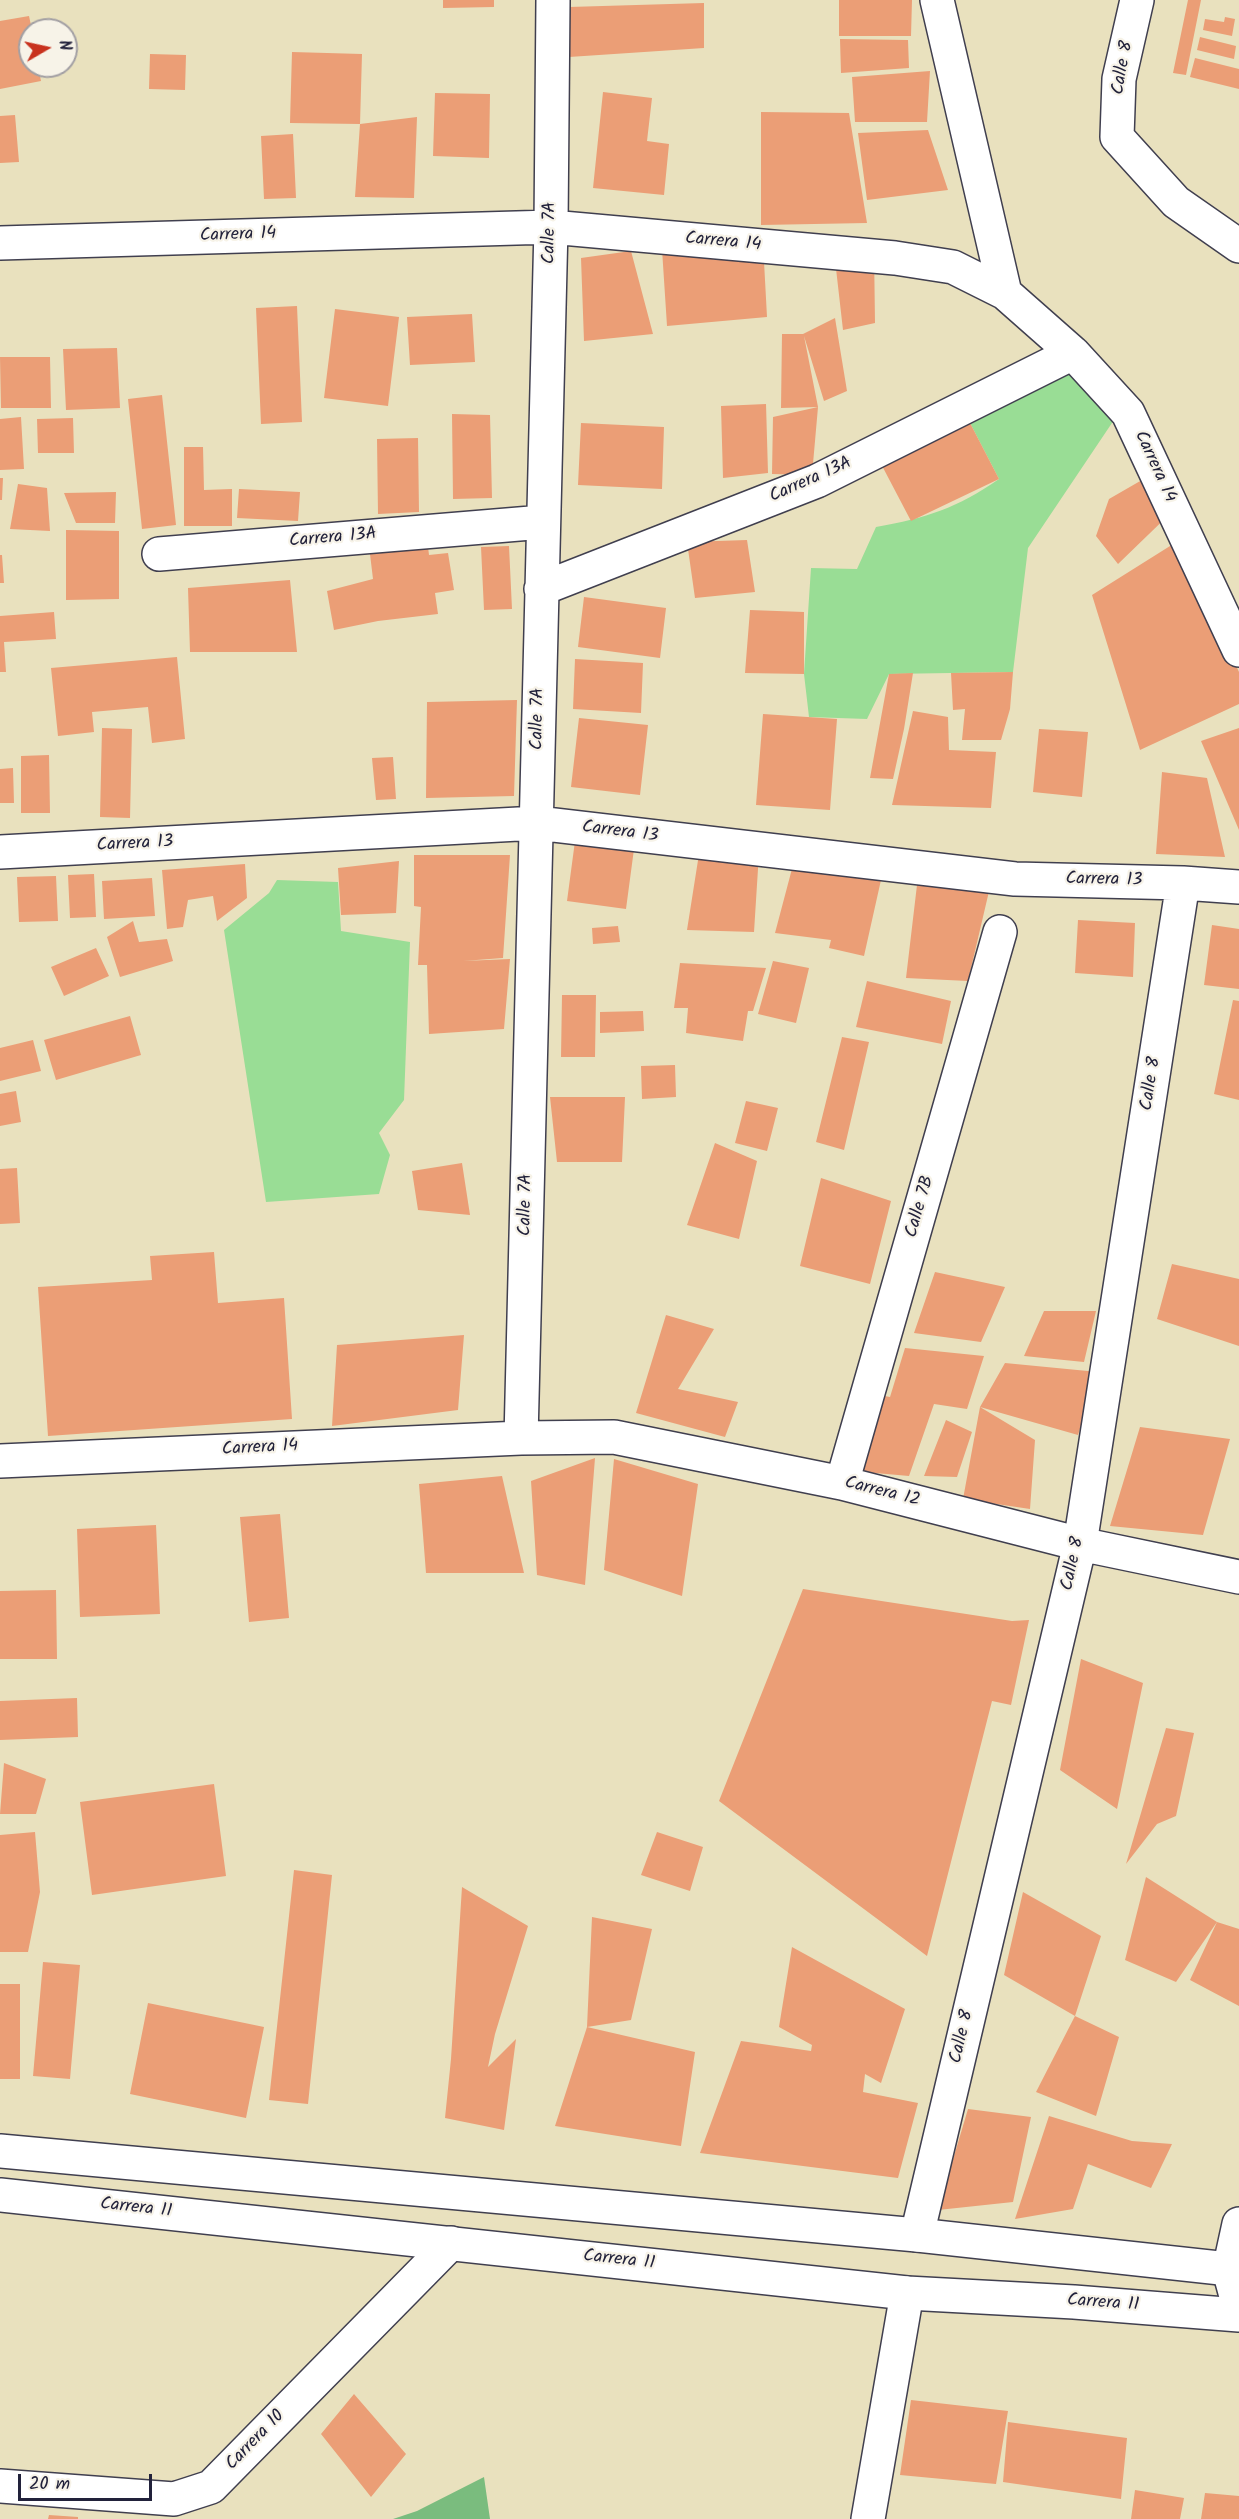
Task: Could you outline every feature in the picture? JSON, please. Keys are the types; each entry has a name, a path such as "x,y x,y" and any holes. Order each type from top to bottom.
{"street":[{"name":"Calle 7A","path":"521,1437 551,227 553,0"},
{"path":"937,0 1005,293"},
{"name":"Calle 8","path":"1137,0 1119,79 1117,137 1176,202 1239,246"},
{"name":"Carrera 14","path":"0,243 551,227 894,258 953,267 1005,293 1072,353 1128,413 1239,650"},
{"name":"Carrera 13A","path":"541,589 817,481 1072,353"},
{"name":"Carrera 13A","path":"159,554 543,522"},
{"name":"Carrera 13","path":"0,852 537,823 1015,879 1183,883 1239,887"},
{"name":"Calle 8","path":"916,2235 1080,1544 1183,883"},
{"name":"Calle 7B","path":"842,1483 1000,932"},
{"name":"Carrera 14","path":"0,1461 521,1437"},
{"name":"Carrera 12","path":"521,1437 614,1437 842,1483 1080,1544 1239,1577"},
{"path":"0,2151 916,2235 1234,2270"},
{"name":"Carrera 11","path":"0,2195 907,2293 1074,2302 1236,2315"},
{"path":"1236,2315 1234,2270 1239,2224"},
{"name":"Carrera 10","path":"0,2486 174,2499 211,2487 451,2243"},
{"path":"868,2519 907,2293"}],"green space":[{"path":"1067,366 1118,414 1028,548 1013,672 889,674 867,719 809,717 804,674 811,568 857,569 876,527 926,516 955,505 999,479 969,421"},
{"path":"277,880 338,882 341,931 410,942 404,1100 379,1133 390,1155 379,1194 266,1202 224,930 269,893"},
{"path":"484,2477 490,2519 393,2519 417,2511"}],"building":[{"path":"443,0 494,0 494,7 443,8"},
{"path":"839,0 912,0 911,36 839,36"},
{"path":"1188,0 1201,0 1186,75 1173,73"},
{"path":"704,3 704,48 569,57 569,7"},
{"path":"29,16 29,18 18,18 18,78 40,78 41,81 0,89 0,21"},
{"path":"1225,17 1235,19 1232,36 1203,30 1205,19 1224,22"},
{"path":"1200,37 1236,46 1234,59 1197,50"},
{"path":"840,39 908,40 909,68 841,73"},
{"path":"292,52 362,54 360,124 290,123"},
{"path":"150,54 186,55 185,90 149,89"},
{"path":"1195,58 1239,69 1239,89 1190,77"},
{"path":"930,71 927,122 855,122 852,77"},
{"path":"603,92 652,98 647,141 669,144 664,195 593,188"},
{"path":"435,93 490,94 489,158 433,156"},
{"path":"761,112 849,113 867,223 761,225"},
{"path":"15,115 19,162 0,163 0,116"},
{"path":"417,117 414,198 355,197 360,124"},
{"path":"928,130 948,190 867,200 858,133"},
{"path":"293,134 296,198 264,199 261,136"},
{"path":"763,243 767,317 667,326 662,249"},
{"path":"874,249 875,323 843,330 834,251"},
{"path":"631,251 653,334 584,341 581,258"},
{"path":"297,306 302,422 261,424 256,308"},
{"path":"335,309 399,317 388,406 324,398"},
{"path":"472,314 475,362 410,365 407,317"},
{"path":"835,318 847,391 824,401 804,336 818,407 781,408 782,334 803,334"},
{"path":"117,348 120,408 66,410 63,349"},
{"path":"0,357 50,357 51,408 1,408"},
{"path":"162,395 176,525 142,529 128,399"},
{"path":"766,404 768,473 723,478 721,406"},
{"path":"818,407 812,475 772,474 773,417"},
{"path":"452,414 490,415 492,498 453,499"},
{"path":"21,417 24,469 0,470 0,419"},
{"path":"73,418 74,453 38,453 37,419"},
{"path":"969,421 999,479 911,521 879,460"},
{"path":"581,423 664,427 662,489 578,485"},
{"path":"418,438 419,512 378,514 377,439"},
{"path":"184,447 203,447 204,490 232,489 232,526 184,526"},
{"path":"1161,469 1179,505 1118,564 1096,536 1109,499"},
{"path":"0,478 3,478 2,500 0,500"},
{"path":"18,484 47,488 50,531 10,529"},
{"path":"239,489 300,492 298,521 237,518"},
{"path":"116,492 115,523 76,523 64,493"},
{"path":"66,530 119,531 119,599 66,600"},
{"path":"747,540 755,592 695,598 687,542"},
{"path":"1178,541 1239,672 1239,704 1140,750 1092,595"},
{"path":"509,546 512,609 484,610 481,547"},
{"path":"428,547 429,555 448,553 454,590 435,593 438,614 378,621 334,630 327,591 373,579 370,554"},
{"path":"0,555 2,555 4,583 0,583"},
{"path":"290,580 297,652 190,652 188,588"},
{"path":"584,597 666,608 660,658 578,647"},
{"path":"750,610 804,612 804,674 745,673"},
{"path":"54,612 56,639 4,642 6,672 0,672 0,616"},
{"path":"177,657 185,739 152,743 148,707 92,712 94,732 58,736 51,668"},
{"path":"575,659 643,663 641,713 573,709"},
{"path":"1013,672 1010,709 1001,740 962,740 965,709 953,710 951,673"},
{"path":"913,673 893,779 870,778 889,674"},
{"path":"517,700 514,796 426,798 427,702"},
{"path":"913,711 948,717 949,750 996,752 991,808 892,805"},
{"path":"763,714 837,719 830,810 756,805"},
{"path":"579,718 648,725 640,795 571,787"},
{"path":"102,728 132,729 130,818 100,817"},
{"path":"1239,728 1239,830 1201,741"},
{"path":"1039,729 1088,732 1082,797 1033,792"},
{"path":"49,755 50,813 21,813 21,756"},
{"path":"393,757 396,799 376,800 372,758"},
{"path":"13,768 14,803 0,803 0,769"},
{"path":"1162,772 1207,778 1225,857 1156,854"},
{"path":"575,841 634,849 626,909 567,901"},
{"path":"759,853 754,932 687,930 699,854"},
{"path":"414,855 510,855 503,958 463,961 510,959 504,1029 429,1034 427,965 418,965 421,907 414,906"},
{"path":"399,861 396,913 341,915 338,868"},
{"path":"245,864 247,898 217,921 213,896 188,900 183,927 167,929 162,870"},
{"path":"793,865 883,871 864,956 829,948 831,940 775,933"},
{"path":"94,874 96,917 70,918 68,875"},
{"path":"56,876 58,921 19,922 17,877"},
{"path":"152,878 155,916 104,919 102,881"},
{"path":"917,885 990,887 968,981 906,978"},
{"path":"1078,920 1135,923 1133,977 1075,973"},
{"path":"133,921 139,942 167,939 173,961 120,977 107,937"},
{"path":"1212,925 1239,929 1239,989 1204,985"},
{"path":"618,926 620,942 593,944 592,928"},
{"path":"96,948 109,976 64,996 51,967"},
{"path":"773,961 809,968 796,1023 758,1014"},
{"path":"680,963 766,968 753,1011 748,1011 743,1041 686,1033 688,1008 674,1008"},
{"path":"867,981 951,1001 942,1044 856,1027"},
{"path":"562,995 596,995 595,1057 561,1057"},
{"path":"1233,1000 1239,1001 1239,1100 1214,1094"},
{"path":"643,1011 644,1031 600,1033 600,1012"},
{"path":"130,1016 141,1055 56,1080 44,1040"},
{"path":"842,1037 869,1042 844,1150 816,1142"},
{"path":"33,1040 41,1071 0,1081 0,1048"},
{"path":"675,1065 676,1097 642,1099 641,1066"},
{"path":"16,1091 21,1122 0,1126 0,1094"},
{"path":"550,1097 625,1097 622,1162 557,1162"},
{"path":"746,1101 778,1108 767,1151 735,1143"},
{"path":"715,1143 757,1161 739,1239 687,1225"},
{"path":"462,1163 470,1215 418,1210 412,1171"},
{"path":"17,1168 20,1223 0,1224 0,1169"},
{"path":"821,1178 891,1201 870,1284 800,1266"},
{"path":"214,1252 218,1303 284,1298 292,1419 48,1436 38,1287 152,1280 150,1256"},
{"path":"1172,1264 1239,1279 1239,1346 1157,1319"},
{"path":"935,1272 1005,1287 981,1342 914,1333"},
{"path":"1044,1311 1096,1311 1084,1362 1024,1356"},
{"path":"666,1315 714,1329 678,1389 738,1402 725,1437 636,1413"},
{"path":"464,1335 458,1410 332,1426 337,1345"},
{"path":"905,1348 984,1356 967,1409 934,1404 909,1476 853,1471 879,1395 890,1397"},
{"path":"1005,1363 1098,1372 1078,1435 980,1407"},
{"path":"980,1407 1035,1440 1030,1509 963,1499"},
{"path":"946,1420 972,1432 957,1477 924,1476"},
{"path":"1140,1427 1230,1439 1203,1535 1110,1526"},
{"path":"595,1458 585,1585 537,1575 531,1481"},
{"path":"614,1459 698,1484 682,1596 604,1570"},
{"path":"502,1476 524,1573 426,1573 419,1484"},
{"path":"280,1514 289,1618 249,1622 240,1517"},
{"path":"156,1525 160,1614 80,1617 77,1529"},
{"path":"803,1589 1012,1621 1029,1620 1011,1705 992,1701 927,1956 719,1801"},
{"path":"56,1590 57,1659 0,1659 0,1591"},
{"path":"1081,1659 1143,1683 1117,1809 1060,1770"},
{"path":"77,1698 78,1737 0,1740 0,1701"},
{"path":"1166,1728 1194,1733 1176,1816 1157,1824 1126,1864"},
{"path":"4,1763 46,1779 36,1814 0,1814"},
{"path":"214,1784 226,1876 92,1895 80,1802"},
{"path":"35,1832 40,1892 28,1952 0,1952 0,1835"},
{"path":"657,1832 703,1847 690,1891 641,1875"},
{"path":"294,1870 332,1875 308,2104 269,2100"},
{"path":"1146,1877 1217,1922 1176,1982 1125,1960"},
{"path":"462,1887 528,1926 495,2034 488,2067 516,2039 504,2130 445,2118"},
{"path":"1023,1892 1101,1936 1075,2016 1004,1975"},
{"path":"592,1917 652,1929 631,2020 587,2027"},
{"path":"1217,1922 1239,1929 1239,2006 1190,1980"},
{"path":"792,1947 905,2009 881,2083 865,2074 863,2092 918,2103 898,2178 700,2153 741,2041 811,2051 812,2045 779,2027"},
{"path":"43,1962 80,1965 70,2079 33,2076"},
{"path":"0,1984 20,1984 20,2079 0,2079"},
{"path":"148,2003 264,2027 246,2118 130,2094"},
{"path":"1075,2016 1119,2037 1096,2116 1036,2092"},
{"path":"587,2027 695,2052 681,2146 555,2126"},
{"path":"968,2109 1031,2117 1013,2202 938,2210"},
{"path":"1049,2116 1132,2141 1172,2144 1151,2188 1088,2164 1073,2209 1015,2219"},
{"path":"354,2394 406,2454 371,2497 321,2434"},
{"path":"911,2400 1008,2411 996,2484 900,2475"},
{"path":"1008,2422 1127,2438 1121,2499 1003,2482"},
{"path":"1135,2490 1184,2498 1180,2519 1131,2519"},
{"path":"1205,2493 1239,2496 1239,2519 1201,2519"},
{"path":"49,2515 78,2517 78,2519 48,2519"}]}
